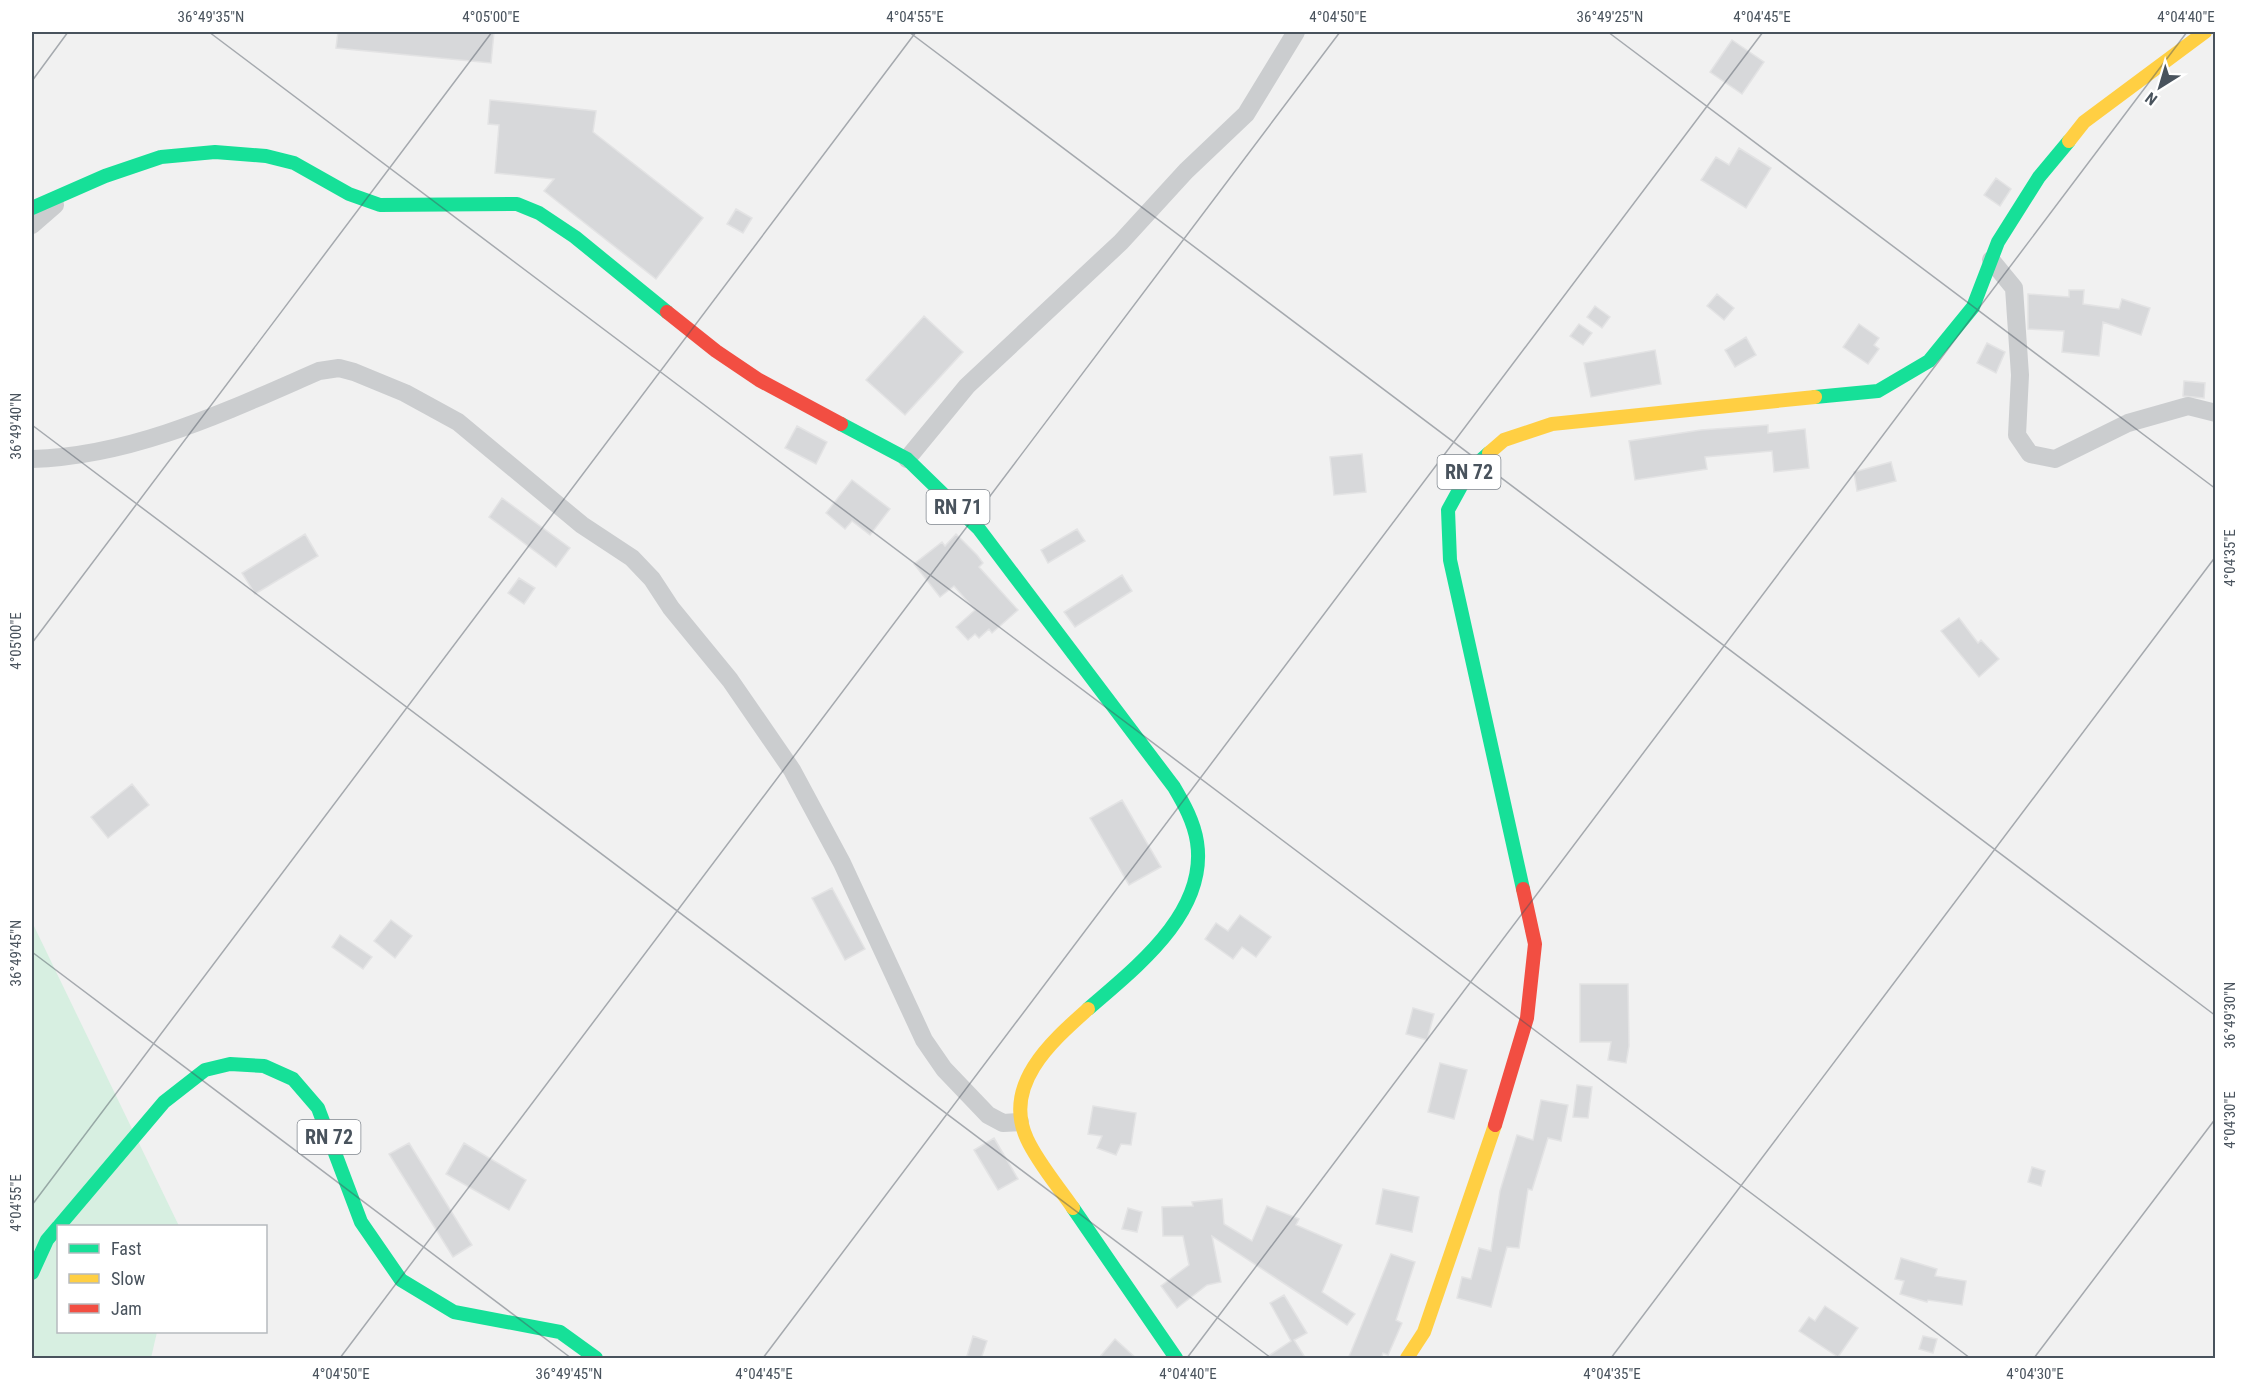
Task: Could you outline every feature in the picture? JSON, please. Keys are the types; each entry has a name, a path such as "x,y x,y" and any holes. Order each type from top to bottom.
{"main road":[{"name":"RN 72","path":"1407,1359 1424,1332 1498,1116 1527,1018 1535,944 1450,560 1448,510 1470,470 1504,440 1552,424 1878,391 1929,361 1974,307 1998,242 2040,177 2084,122 2205,32"},
{"name":"RN 71","path":"32,208 105,176 161,157 215,152 266,156 294,163 350,194 380,205 517,204 540,213 575,237 716,351 759,380 907,459 979,529 1174,787 1192,821 1198,850 1192,894 1178,918 1158,943 1051,1044 1021,1089 1020,1122 1040,1160 1176,1359"},
{"name":"RN 72","path":"61,1225 164,1102 205,1070 230,1064 264,1066 293,1079 318,1108 361,1222 401,1280 454,1312 560,1332 596,1359"},
{"name":"RN 72","path":"32,1273 47,1240 57,1229"}],"street":[{"path":"907,459 967,386 1121,242 1186,171 1246,114 1296,32"},
{"path":"32,225 51,211 57,196"},
{"path":"1991,261 2014,288 2020,375 2017,435 2030,454 2055,459 2128,423 2188,406 2216,413"},
{"path":"32,459 102,449 170,433 197,424 319,371 339,368 405,393 458,422 582,525 632,558 652,579 678,616 730,680 792,770 842,863 924,1040 944,1069 988,1115 1003,1123 1020,1122"}],"green space":[{"path":"32,922 179,1225 57,1225 57,1333 157,1333 151,1358 32,1358"}],"building":[{"path":"338,32 494,32 491,63 336,48"},
{"path":"1732,40 1764,62 1742,94 1710,72"},
{"path":"490,100 596,111 593,132 703,218 656,279 544,191 554,179 495,173 499,125 488,124"},
{"path":"1739,148 1771,168 1746,208 1701,180 1716,157 1729,165"},
{"path":"1996,178 2011,189 2000,206 1984,195"},
{"path":"736,209 752,218 743,233 727,224"},
{"path":"2069,290 2084,290 2083,304 2119,309 2122,299 2150,308 2141,335 2103,322 2099,356 2062,352 2064,331 2028,329 2028,294 2069,297"},
{"path":"1717,294 1734,308 1724,320 1707,306"},
{"path":"1595,306 1610,317 1602,328 1587,317"},
{"path":"924,316 963,352 905,415 866,380"},
{"path":"1579,324 1592,333 1583,345 1570,336"},
{"path":"1859,324 1879,338 1874,345 1879,349 1868,364 1843,347"},
{"path":"1746,337 1756,355 1735,367 1725,350"},
{"path":"1987,343 2005,352 1996,373 1977,363"},
{"path":"1655,350 1661,384 1591,397 1584,363"},
{"path":"2184,381 2205,383 2204,398 2183,396"},
{"path":"1768,425 1768,433 1805,429 1809,468 1774,472 1772,451 1705,457 1707,469 1635,480 1629,441 1701,430"},
{"path":"797,426 827,442 816,464 785,448"},
{"path":"1362,454 1366,492 1334,495 1330,457"},
{"path":"1891,462 1896,481 1857,491 1854,472"},
{"path":"852,480 890,509 870,535 852,521 845,529 826,513"},
{"path":"502,498 570,548 556,567 489,517"},
{"path":"1077,529 1085,541 1048,563 1041,550"},
{"path":"305,534 318,556 255,594 242,573"},
{"path":"956,534 983,563 979,567 1018,610 992,633 989,629 979,638 975,634 968,640 956,627 975,610 954,586 940,597 914,564 942,542 945,546"},
{"path":"1122,575 1132,591 1075,627 1064,612"},
{"path":"519,578 535,588 524,604 508,593"},
{"path":"1959,618 1978,643 1981,640 1999,659 1979,677 1941,631"},
{"path":"132,784 149,805 108,838 91,817"},
{"path":"1122,800 1161,867 1129,885 1090,818"},
{"path":"832,888 865,949 845,960 812,898"},
{"path":"1240,915 1271,937 1256,957 1242,947 1233,959 1205,939 1216,923 1228,931"},
{"path":"391,920 412,936 395,958 374,941"},
{"path":"340,935 372,957 363,969 332,947"},
{"path":"1580,984 1628,984 1629,1046 1626,1063 1608,1060 1611,1042 1580,1042"},
{"path":"1413,1008 1434,1014 1427,1040 1406,1034"},
{"path":"1440,1063 1467,1070 1454,1119 1428,1112"},
{"path":"1577,1085 1592,1087 1588,1118 1573,1117"},
{"path":"1541,1100 1568,1105 1561,1141 1548,1138 1532,1190 1528,1189 1519,1248 1507,1247 1491,1307 1457,1298 1462,1277 1471,1279 1479,1248 1491,1251 1500,1191 1517,1135 1533,1140"},
{"path":"1093,1106 1136,1113 1131,1145 1121,1144 1116,1155 1097,1148 1102,1136 1088,1134"},
{"path":"994,1138 1018,1179 998,1190 974,1150"},
{"path":"409,1143 472,1245 453,1257 389,1154"},
{"path":"464,1143 526,1180 509,1210 446,1174"},
{"path":"2032,1167 2045,1171 2041,1186 2028,1182"},
{"path":"1383,1189 1419,1197 1412,1232 1376,1224"},
{"path":"1222,1199 1224,1224 1252,1241 1267,1206 1299,1219 1296,1225 1342,1245 1322,1292 1355,1314 1347,1325 1212,1236 1221,1282 1207,1285 1177,1308 1161,1286 1189,1265 1183,1236 1163,1236 1162,1207 1193,1206 1192,1202"},
{"path":"1128,1208 1142,1212 1137,1232 1122,1229"},
{"path":"1391,1254 1415,1262 1396,1320 1402,1323 1388,1355 1383,1353 1381,1359 1348,1359"},
{"path":"1901,1258 1937,1269 1935,1276 1966,1281 1962,1305 1928,1300 1927,1302 1900,1294 1904,1281 1895,1279"},
{"path":"1284,1295 1307,1333 1294,1340 1306,1359 1264,1359 1291,1341 1270,1303"},
{"path":"1825,1306 1858,1328 1838,1357 1799,1331 1809,1317 1815,1321"},
{"path":"973,1336 987,1341 981,1359 967,1356"},
{"path":"1923,1336 1937,1339 1933,1353 1919,1349"},
{"path":"1115,1339 1137,1359 1098,1359"}],"traffic: fast":[{"path":"1815,397 1878,391 1929,361 1973,307 1998,242 2039,177 2069,141"},
{"path":"32,208 105,176 161,157 215,152 266,156 294,163 349,194 380,205 517,204 539,213 575,237 667,312"},
{"path":"841,424 907,459 979,529 1174,787 1194,827 1197,842 1197,868 1191,892 1180,915 1146,957 1088,1009"},
{"path":"1489,453 1470,470 1448,510 1450,560 1523,889"},
{"path":"60,1225 164,1102 205,1070 230,1064 264,1066 293,1079 318,1108 361,1222 401,1280 454,1312 560,1332 596,1358"},
{"path":"1073,1208 1176,1358"},
{"path":"32,1273 47,1240 57,1228"}],"traffic: slow":[{"path":"2069,141 2084,122 2205,32"},
{"path":"1489,453 1504,440 1552,424 1815,397"},
{"path":"1073,1208 1042,1166 1027,1139 1021,1119 1021,1101 1034,1066 1059,1036 1088,1009"},
{"path":"1407,1358 1424,1332 1495,1125"}],"traffic: jam":[{"path":"667,312 716,351 759,380 841,424"},
{"path":"1495,1125 1527,1018 1535,944 1523,889"}]}
